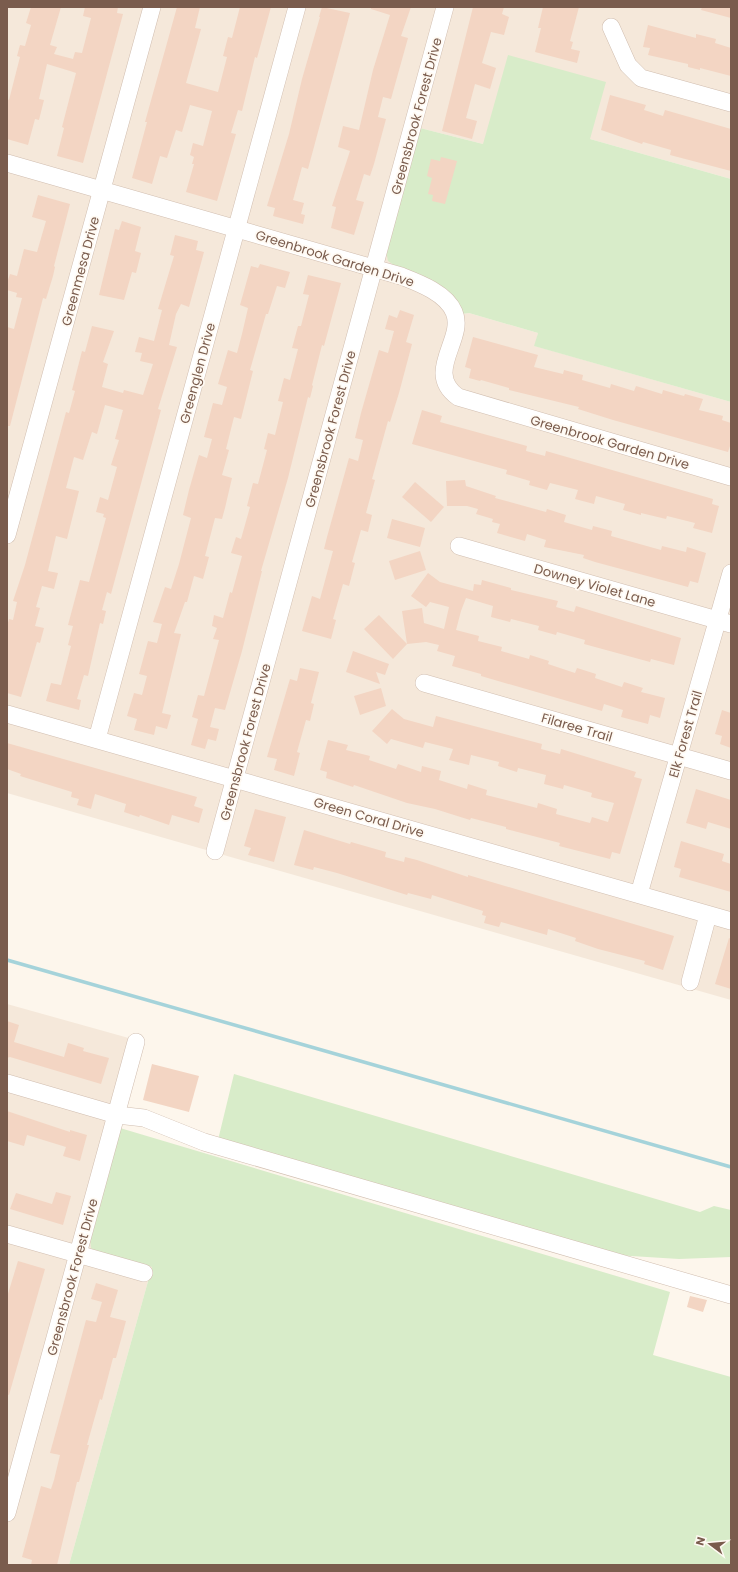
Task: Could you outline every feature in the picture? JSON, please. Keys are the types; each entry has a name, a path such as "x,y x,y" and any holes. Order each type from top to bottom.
{"street":[{"name":"Greenmesa Drive","path":"7,535 152,7"},
{"name":"Greenglen Drive","path":"97,739 297,7"},
{"name":"Greensbrook Forest Drive","path":"215,851 445,7"},
{"path":"611,27 628,65 641,78 731,103"},
{"name":"Greenbrook Garden Drive","path":"7,163 418,282 440,296 454,310 456,318 455,326 444,372 448,388 458,397 731,477"},
{"name":"Downey Violet Lane","path":"459,546 724,622"},
{"name":"Elk Forest Trail","path":"639,894 678,756 724,622 731,573"},
{"name":"Filaree Trail","path":"424,683 731,772"},
{"name":"Green Coral Drive","path":"7,714 731,921"},
{"path":"690,982 708,915"},
{"name":"Greensbrook Forest Drive","path":"7,1512 136,1042"},
{"path":"7,1083 117,1115 144,1118 204,1142 731,1295"},
{"path":"7,1234 144,1273"}],"shaded area":[{"path":"7,7 731,7 731,179 590,139 483,144 420,128 462,314 469,313 538,333 535,346 731,402 731,1000 7,793"},
{"path":"7,1004 143,1042 90,1239 96,1252 152,1267 69,1565 7,1565"}],"green space":[{"path":"508,55 606,82 590,139 731,179 731,402 534,346 538,333 469,313 462,314 388,261 386,251 420,128 483,144"},
{"path":"234,1074 700,1212 714,1206 731,1210 731,1257 679,1259 615,1255 218,1140"},
{"path":"120,1128 670,1292 653,1355 731,1377 731,1565 69,1565 152,1267 96,1252 91,1248 90,1239"}],"building":[{"path":"31,7 61,7 50,45 57,47 54,54 73,59 75,52 82,53 91,18 83,16 85,7 118,7 117,13 123,14 83,163 57,156 64,128 62,127 76,73 70,71 47,64 39,99 44,100 39,120 35,119 28,145 7,139 7,99 9,100 20,57 17,56 20,45 25,46 31,25 26,23"},
{"path":"177,7 200,7 195,28 201,29 186,83 218,92 227,57 223,56 228,37 232,38 240,7 271,7 257,58 255,57 242,111 238,110 231,133 236,134 217,201 186,192 194,164 192,164 194,157 190,155 193,143 203,146 212,111 190,105 182,132 176,130 167,158 160,156 152,184 132,178 147,122 145,122"},
{"path":"322,7 350,13 308,169 302,167 293,200 304,203 301,214 305,215 303,224 273,216 275,208 267,206 289,134 302,79"},
{"path":"371,7 411,7 401,36 408,38 391,99 383,97 378,117 386,119 374,164 370,176 364,174 356,200 364,202 354,235 331,228 336,207 332,206 350,151 338,147 343,126 359,130 373,70 390,15 371,9"},
{"path":"473,7 504,7 502,14 509,17 504,35 491,32 482,63 496,68 490,89 475,84 466,118 477,121 472,139 442,131"},
{"path":"543,7 579,7 570,41 573,42 571,49 580,51 577,63 535,52 541,28 538,28"},
{"path":"702,7 731,7 731,18 701,10"},
{"path":"648,25 696,38 696,34 716,39 715,43 731,48 731,76 700,68 700,70 688,67 688,64 648,55 650,48 643,47"},
{"path":"610,95 646,105 644,110 663,116 665,110 731,129 731,171 670,155 671,150 643,142 642,144 601,130"},
{"path":"441,157 457,161 445,204 432,201 433,195 428,194 432,178 427,176 431,159 440,161"},
{"path":"38,195 70,204 54,266 53,276 46,299 43,298 10,426 7,426 7,327 14,329 22,298 16,297 17,293 7,290 7,283 10,274 17,276 24,249 37,252 46,221 32,217"},
{"path":"122,221 141,227 135,251 141,253 136,273 132,272 124,300 99,295 115,229 119,230"},
{"path":"175,235 198,241 196,250 204,252 189,307 181,304 176,314 169,345 177,347 158,409 161,410 111,594 107,592 102,610 106,611 103,624 100,623 88,676 84,675 77,699 81,700 79,710 46,701 51,683 61,685 71,646 68,645 73,626 68,625 80,580 89,582 106,518 103,517 104,514 96,512 100,497 108,500 117,467 111,465 119,440 115,439 123,410 105,405 97,434 92,432 83,460 74,457 66,488 79,491 67,539 56,536 48,571 58,573 54,589 42,586 36,607 40,608 35,626 44,628 40,643 37,642 21,697 7,693 7,626 9,619 13,620 17,602 13,601 25,565 66,412 69,413 75,391 72,390 82,351 85,352 92,326 114,331 103,362 108,364 102,387 123,393 124,390 143,395 153,364 140,361 142,353 135,352 139,337 154,341 162,310 158,309 174,256 170,255"},
{"path":"260,264 290,272 285,288 277,286 268,314 266,314 250,370 253,371 241,419 234,417 226,449 229,450 222,475 232,478 225,508 222,519 215,518 205,556 209,557 203,579 194,576 187,602 185,602 174,633 181,634 162,713 171,715 167,729 156,726 154,735 134,730 137,719 127,716 134,693 142,695 147,676 139,674 148,641 157,643 162,624 153,622 165,587 171,589 179,564 191,518 183,515 189,490 199,455 207,458 212,439 204,437 213,403 222,405 227,387 218,384 228,350 237,353 248,308 240,305 251,266 258,268"},
{"path":"308,275 341,283 324,346 322,345 310,398 308,397 288,478 261,571 242,651 225,710 215,708 210,727 219,729 216,741 208,739 205,749 191,745 198,719 192,717 198,695 204,696 219,640 213,639 217,628 212,626 214,615 223,618 230,592 232,593 242,556 231,553 236,537 241,539 250,507 247,506 253,483 258,484 267,450 264,449 268,433 275,435 283,402 278,401 284,378 290,380 298,349 292,348 298,326 301,326 309,295 303,294"},
{"path":"400,310 414,315 406,342 412,344 399,393 390,422 388,421 372,479 375,480 366,513 372,515 368,532 361,530 352,562 355,563 349,586 343,584 333,619 336,620 331,639 302,631 312,596 320,599 333,551 324,549 349,458 358,461 363,440 355,438 379,350 388,353 394,331 385,329 389,315 397,318"},
{"path":"473,337 538,355 534,367 563,374 564,370 583,375 582,380 610,388 611,384 634,391 636,386 662,394 663,390 684,396 685,394 703,399 699,410 723,416 722,420 731,423 731,443 728,452 613,420 578,409 579,407 509,390 509,388 469,378 471,369 465,367"},
{"path":"422,410 442,416 440,422 527,446 526,451 545,456 546,451 713,499 712,504 719,506 712,533 693,528 695,523 667,516 666,519 641,513 641,515 623,510 625,504 596,496 594,504 575,499 578,490 550,483 547,490 529,485 530,481 506,474 507,470 412,444"},
{"path":"465,480 466,486 496,496 495,498 546,512 547,509 566,515 564,522 592,530 593,526 612,531 611,536 661,550 662,546 686,552 687,547 706,553 698,583 690,581 688,587 595,562 583,558 584,555 544,547 546,540 527,534 525,541 497,533 500,524 492,522 493,519 476,514 478,509 467,506 447,506 446,481"},
{"path":"415,482 444,507 431,522 402,497"},
{"path":"392,519 425,528 420,547 387,538"},
{"path":"420,551 426,570 395,580 389,561"},
{"path":"428,573 440,582 473,591 474,584 481,585 482,580 511,588 511,590 558,601 556,607 574,612 576,606 681,638 674,665 651,659 650,662 584,644 585,640 557,632 556,635 538,630 539,626 511,619 510,622 491,617 493,606 466,598 461,611 456,630 479,636 478,641 502,647 501,651 529,659 530,655 549,661 548,664 575,673 577,668 596,674 595,678 622,687 624,682 643,688 641,692 665,698 660,718 650,715 648,724 621,717 623,710 604,704 602,711 481,676 481,674 452,666 455,656 437,651 439,645 426,642 407,644 402,611 422,608 424,623 444,629 449,607 430,602 426,607 411,596"},
{"path":"379,615 407,644 393,659 364,629"},
{"path":"353,651 389,664 385,675 376,672 380,684 346,672"},
{"path":"300,668 319,672 311,703 314,704 310,721 306,720 297,752 300,753 294,776 274,770 277,759 267,757 290,679 297,681"},
{"path":"381,688 386,706 360,715 354,696"},
{"path":"392,709 404,719 433,727 436,716 542,744 541,749 560,754 561,749 636,772 634,777 642,779 620,854 612,852 610,859 559,846 560,843 506,829 506,827 471,818 470,820 435,809 407,803 354,785 353,787 326,778 327,772 320,770 328,740 348,745 346,750 370,756 369,760 396,769 398,764 421,772 422,766 441,771 439,780 467,789 468,784 487,790 486,795 537,808 538,803 557,809 556,814 590,823 592,817 608,822 614,803 591,797 592,793 564,785 563,789 544,784 546,775 518,768 517,772 498,766 499,762 471,755 469,765 449,760 453,749 425,742 423,748 391,739 387,744 372,731"},
{"path":"722,710 731,713 731,748 720,744 722,736 715,734"},
{"path":"7,743 197,797 194,806 203,809 199,823 172,815 169,825 140,815 139,817 124,812 126,804 95,794 91,809 77,805 79,799 71,797 72,792 20,776 21,774 7,769"},
{"path":"696,789 731,800 731,829 708,822 706,829 686,823"},
{"path":"255,809 286,817 274,862 248,855 251,848 244,846"},
{"path":"304,830 350,844 351,842 386,852 385,857 404,862 405,857 417,860 468,877 468,875 674,936 663,970 644,964 645,961 598,949 575,941 576,938 548,929 547,935 501,922 499,927 484,923 486,916 482,915 483,911 432,895 431,899 408,893 407,895 337,873 314,867 313,870 294,865"},
{"path":"681,841 724,854 722,861 731,864 731,892 679,877 681,869 674,867"},
{"path":"729,938 731,939 731,989 715,984"},
{"path":"7,1021 19,1025 14,1042 64,1057 68,1043 84,1048 83,1051 109,1058 101,1084 10,1057 7,1058"},
{"path":"152,1064 199,1076 189,1112 143,1100"},
{"path":"7,1111 70,1132 70,1130 87,1135 80,1161 63,1156 66,1147 27,1135 24,1146 7,1141"},
{"path":"56,1192 71,1196 63,1225 10,1209 16,1193 52,1204"},
{"path":"18,1261 45,1269 9,1395 7,1394 7,1297"},
{"path":"96,1283 118,1290 110,1317 126,1321 116,1358 113,1358 102,1400 100,1399 94,1420 87,1445 89,1445 79,1482 77,1482 57,1565 31,1565 32,1560 22,1557 41,1486 51,1489 54,1480 60,1455 50,1453 86,1320 96,1322 102,1302 91,1299"},
{"path":"690,1296 707,1300 703,1312 687,1307"}],"waterway":[{"path":"7,960 731,1167"}]}
